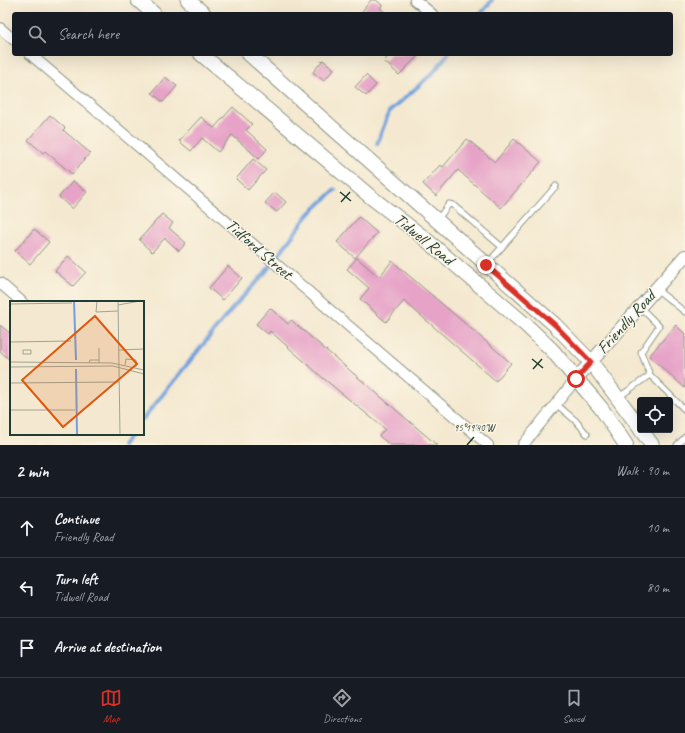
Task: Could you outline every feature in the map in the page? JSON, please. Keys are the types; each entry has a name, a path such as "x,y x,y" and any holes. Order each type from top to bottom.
{"main road":[{"path":"188,0 202,12"},
{"path":"141,1 152,12"},
{"name":"Tidwell Road","path":"204,56 372,198 423,237 532,331 552,350 601,408 626,445"},
{"name":"Tidwell Road","path":"251,56 555,325 591,362 637,424"},
{"path":"423,237 436,221"},
{"name":"Tidwell Road","path":"644,433 652,445"}],"street":[{"path":"415,0 430,12"},
{"path":"0,28 12,38"},
{"name":"Tidford Street","path":"32,56 488,445"},
{"name":"Friendly Road","path":"523,445 576,379 685,256"},
{"path":"0,283 21,301"}],"lane":[{"path":"486,265 556,186"},
{"path":"436,221 449,204 453,205 502,248"},
{"path":"656,288 685,312"},
{"path":"640,306 659,326 640,352 650,375 685,410"},
{"path":"618,398 650,375"},
{"path":"556,404 576,421 586,434"},
{"path":"678,445 685,437"}],"building":[{"path":"371,0 376,0 382,5 380,8 385,12 362,12"},
{"path":"389,56 418,56 399,75 384,61"},
{"path":"323,60 334,69 324,81 313,72"},
{"path":"366,75 376,85 366,96 355,87"},
{"path":"165,77 177,86 163,102 152,93"},
{"path":"233,107 252,124 246,130 267,149 259,159 232,135 218,152 202,138 191,151 179,141 201,117 214,128"},
{"path":"50,115 65,128 63,130 90,153 72,174 45,151 43,153 28,140"},
{"path":"467,139 495,162 514,139 541,162 501,208 458,170 436,196 423,184 440,165 443,167"},
{"path":"253,159 266,170 248,190 236,179"},
{"path":"73,181 87,192 72,209 59,197"},
{"path":"275,192 286,202 277,212 265,203"},
{"path":"162,214 173,223 169,228 186,243 179,251 165,238 152,252 139,240"},
{"path":"359,217 377,233 355,258 337,242"},
{"path":"34,229 49,242 30,264 15,251"},
{"path":"68,256 86,272 73,286 55,271"},
{"path":"357,258 379,277 392,261 511,363 496,381 404,301 386,322 360,299 369,288 347,269"},
{"path":"228,266 242,278 223,300 209,288"},
{"path":"270,308 288,324 291,320 437,445 390,445 379,436 385,429 323,378 270,331 268,334 256,324"},
{"path":"0,325 10,333 10,360 0,351"},
{"path":"676,325 685,334 685,388 649,356"}],"waterway":[{"path":"483,12 492,0"},
{"path":"377,144 389,112 433,73 446,56"},
{"path":"144,418 231,310 264,274 309,214 335,190"},
{"path":"122,445 130,435"}],"route":[{"path":"486,265 555,325 591,362 576,379"}]}
